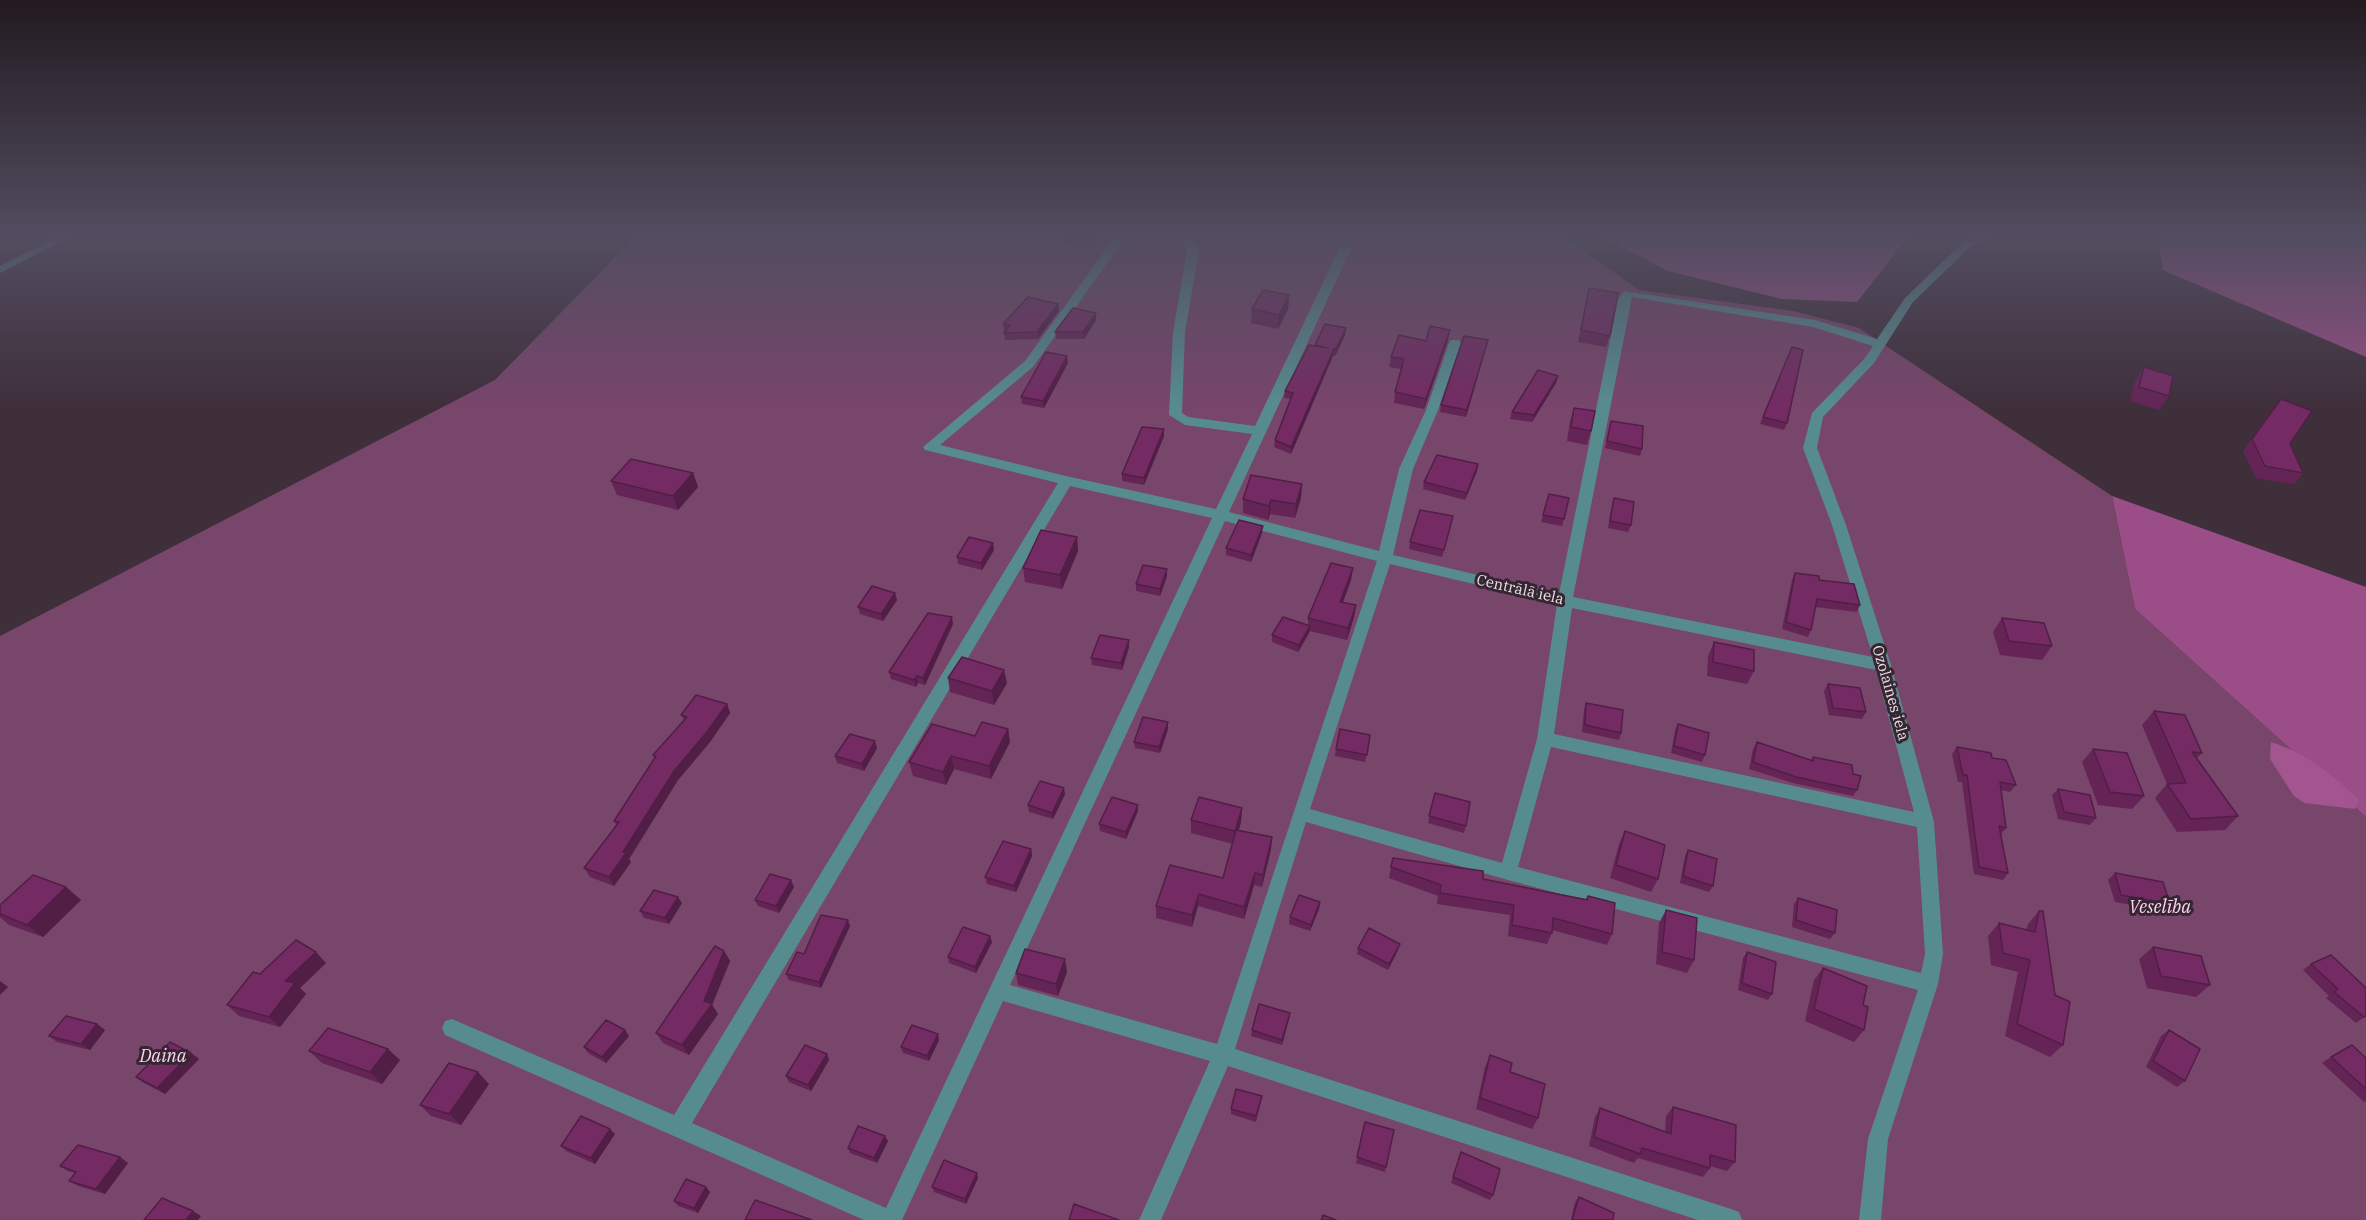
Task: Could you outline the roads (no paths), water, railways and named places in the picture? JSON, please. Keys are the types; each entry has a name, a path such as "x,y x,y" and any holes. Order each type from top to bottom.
{"street":[{"name":"Centrālā iela","path":"1079,294 1029,364 930,447 1066,481 1222,515 1385,558 1565,601 1883,665"},
{"path":"1186,294 1179,332 1175,415 1185,421 1259,431"},
{"path":"452,1028 890,1220 1324,294"},
{"path":"1508,872 1545,739 1565,601 1622,311 1628,294"},
{"path":"1634,294 1815,324 1880,344"},
{"name":"Ozolaines iela","path":"1870,1220 1878,1139 1929,984 1934,954 1925,822 1883,665 1839,525 1810,448 1817,416 1870,360 1915,294"},
{"path":"1150,1220 1223,1055 1385,558 1406,469 1432,410 1455,343"},
{"path":"679,1126 1066,481"},
{"path":"1545,739 1925,822"},
{"path":"1300,813 1508,872 1929,984"},
{"path":"999,991 1223,1055 1731,1220"}],"park label":[{"name":"Veselība","path":"2160,908"},
{"name":"Daina","path":"163,1057"}]}
